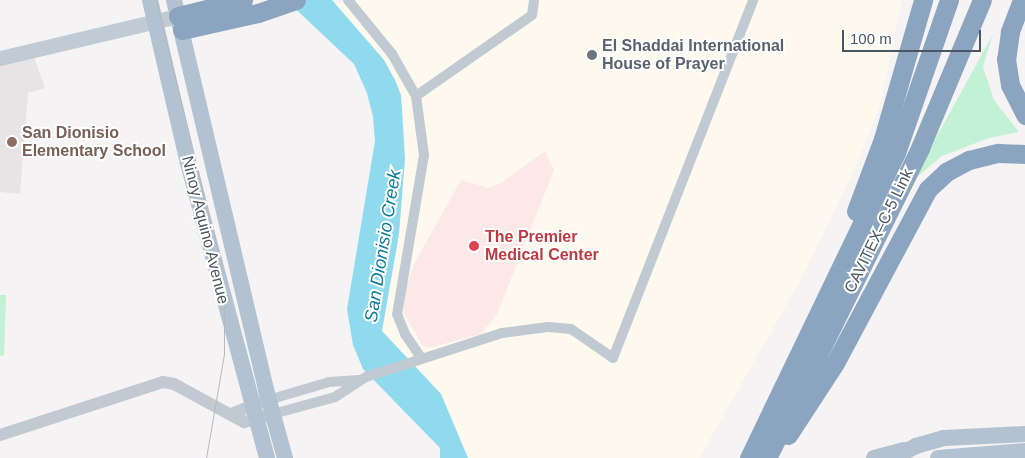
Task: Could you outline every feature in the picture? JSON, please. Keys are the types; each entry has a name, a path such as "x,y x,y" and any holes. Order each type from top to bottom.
{"highway":[{"path":"178,15 243,0"},
{"path":"834,283 852,221 883,139 923,0"},
{"name":"CAVITEX–C-5 Link","path":"749,458 899,146 949,0"},
{"name":"CAVITEX–C-5 Link","path":"767,458 920,148 982,0"},
{"path":"1022,0 1010,32 1006,58 1010,85 1025,115"},
{"path":"178,15 288,3"},
{"path":"772,458 835,363 928,189 946,172 969,160 998,153 1025,154"}],"main road":[{"name":"Ninoy Aquino Avenue","path":"150,0 186,158 267,458"},
{"name":"Ninoy Aquino Avenue","path":"178,15 270,407 285,458"},
{"path":"0,58 178,15"},
{"path":"874,458 909,450 944,438 1025,434"},
{"path":"894,458 909,450"},
{"path":"938,458 1025,451"}],"street":[{"path":"348,0 392,54 416,96 424,155 397,314 417,360"},
{"path":"416,96 532,16 534,0"},
{"path":"270,407 335,397 363,379 502,333 560,327 571,329 613,358 753,0"},
{"path":"0,435 157,383 174,384 244,422 254,412 330,382 363,379"}],"shaded area":[{"path":"348,0 902,0 880,106 853,172 800,281 699,458 468,458 441,394 382,331 399,234 405,130 401,95 384,60 335,4"},
{"name":"San Dionisio Elementary School","path":"34,57 45,88 28,93 20,194 0,192 0,65"},
{"name":"The Premier Medical Center","path":"545,151 554,170 497,314 481,334 429,348 422,345 404,313 405,288 415,262 461,180 488,188 501,183"}],"green space":[{"path":"993,34 983,67 994,100 1019,132 989,138 942,156 913,180"},
{"path":"0,295 6,295 4,355 0,356"}],"water":[{"name":"San Dionisio Creek","path":"286,0 332,0 384,60 401,95 405,159 399,234 382,331 441,394 468,458 440,458 440,448 363,369 353,345 347,309 375,141 373,117 367,93 354,64"}],"tram line":[{"path":"156,0 218,253 224,293 224,354 206,458"}],"place":[{"name":"El Shaddai International House of Prayer","path":"592,55"},
{"name":"San Dionisio Elementary School","path":"12,142"},
{"name":"The Premier Medical Center","path":"474,246"}]}
